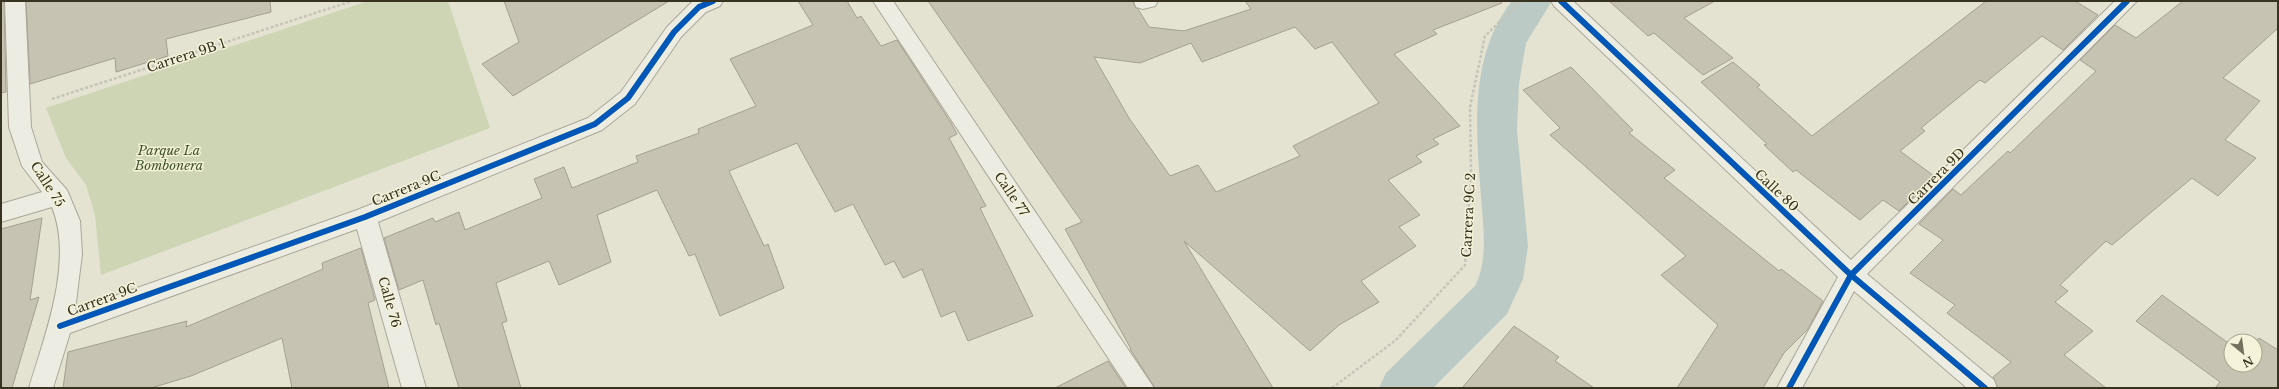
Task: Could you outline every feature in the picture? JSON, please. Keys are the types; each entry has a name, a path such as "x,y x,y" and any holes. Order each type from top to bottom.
{"street":[{"name":"Calle 75","path":"15,1 20,127 33,166 59,196 69,220 71,254 67,291 60,326 41,388"},
{"name":"Carrera 9C","path":"60,326 365,217 595,124 628,98 674,32 699,7 713,1"},
{"name":"Calle 77","path":"883,1 1142,388"},
{"name":"Carrera 9D","path":"1788,388 1851,275 2127,1"},
{"name":"Calle 80","path":"1565,4 1851,275 1985,388"},
{"path":"1,213 59,196"},
{"name":"Calle 76","path":"365,217 414,388"}],"green space":[{"name":"Parque La Bombonera","path":"368,1 448,1 490,128 101,275 95,215 86,185 66,158 46,108"}],"building":[{"path":"1,1 4,1 6,92 1,93"},
{"path":"26,1 270,1 271,12 166,39 168,56 116,72 115,58 30,84"},
{"path":"504,1 669,1 513,96 482,64 519,42"},
{"path":"798,1 847,1 857,18 861,16 881,46 897,40 957,134 949,138 986,206 980,208 1033,316 968,341 955,311 941,317 922,269 903,278 894,261 885,265 853,204 835,212 797,143 729,171 764,246 768,244 784,288 720,316 695,254 689,256 657,190 597,215 611,262 559,285 549,261 496,283 507,321 502,323 521,388 459,388 439,323 436,325 423,280 399,290 384,238 433,218 435,222 459,212 465,230 542,198 534,179 564,167 572,188 638,162 636,156 699,133 698,129 756,106 730,59 813,25"},
{"path":"928,1 1133,1 1135,7 1138,9 1149,27 1184,31 1251,9 1245,1 1501,1 1502,3 1433,30 1437,34 1394,54 1460,126 1433,139 1439,144 1416,156 1422,162 1388,180 1420,215 1399,227 1416,246 1361,281 1379,302 1339,325 1310,351 1184,241 1273,388 1155,388 1130,349 1065,229 1082,222","holes":["1295,27 1315,49 1332,42 1379,103 1293,146 1300,156 1216,192 1198,165 1170,176 1129,118 1094,57 1140,63 1191,43 1202,62"]},
{"path":"1609,1 1715,1 1684,18 1733,58 1703,75 1654,33 1648,36"},
{"path":"1986,1 2075,1 2098,15 2063,50 2042,36 1985,83 1980,80 1921,128 1925,131 1900,151 1934,176 1899,211 1883,200 1860,220 1796,170 1793,172 1764,145 1767,144 1701,82 1733,62 1760,85 1757,87 1812,136"},
{"path":"2183,1 2278,1 2278,28 2223,78 2260,101 2225,140 2256,158 2218,196 2192,178 2112,245 2106,241 2060,285 2068,291 2055,302 2093,331 2064,355 2106,388 1998,388 1993,377 2011,362 1947,313 1955,305 1910,273 1943,240 1919,224 1953,189 1961,195 2008,151 2010,153 2096,71 2080,60 2115,25 2136,38"},
{"path":"1571,67 1633,130 1629,133 1675,170 1664,178 1779,271 1781,269 1823,301 1808,329 1784,353 1763,388 1677,388 1718,325 1661,275 1686,256 1550,135 1560,128 1523,90"},
{"path":"42,218 30,300 39,297 12,388 1,388 1,229"},
{"path":"361,248 375,300 368,303 389,388 292,388 282,338 191,376 151,388 63,388 68,352 187,321 186,327 323,269 322,263"},
{"path":"2162,295 2223,339 2223,373 2263,373 2263,341 2278,350 2278,388 2215,388 2220,382 2136,321"},
{"path":"1514,326 1559,357 1555,361 1594,388 1462,388"},
{"path":"1108,361 1126,388 1055,388"}],"waterway":[{"path":"1402,388 1491,300 1501,279 1506,246 1497,130 1499,84 1507,43 1520,18 1533,1"}],"cycle path":[{"path":"60,326 365,217 595,124 628,98 674,32 699,7 713,1"},
{"path":"1561,1 1851,275 1985,388"},
{"path":"1789,388 1851,275 2127,1"}]}
